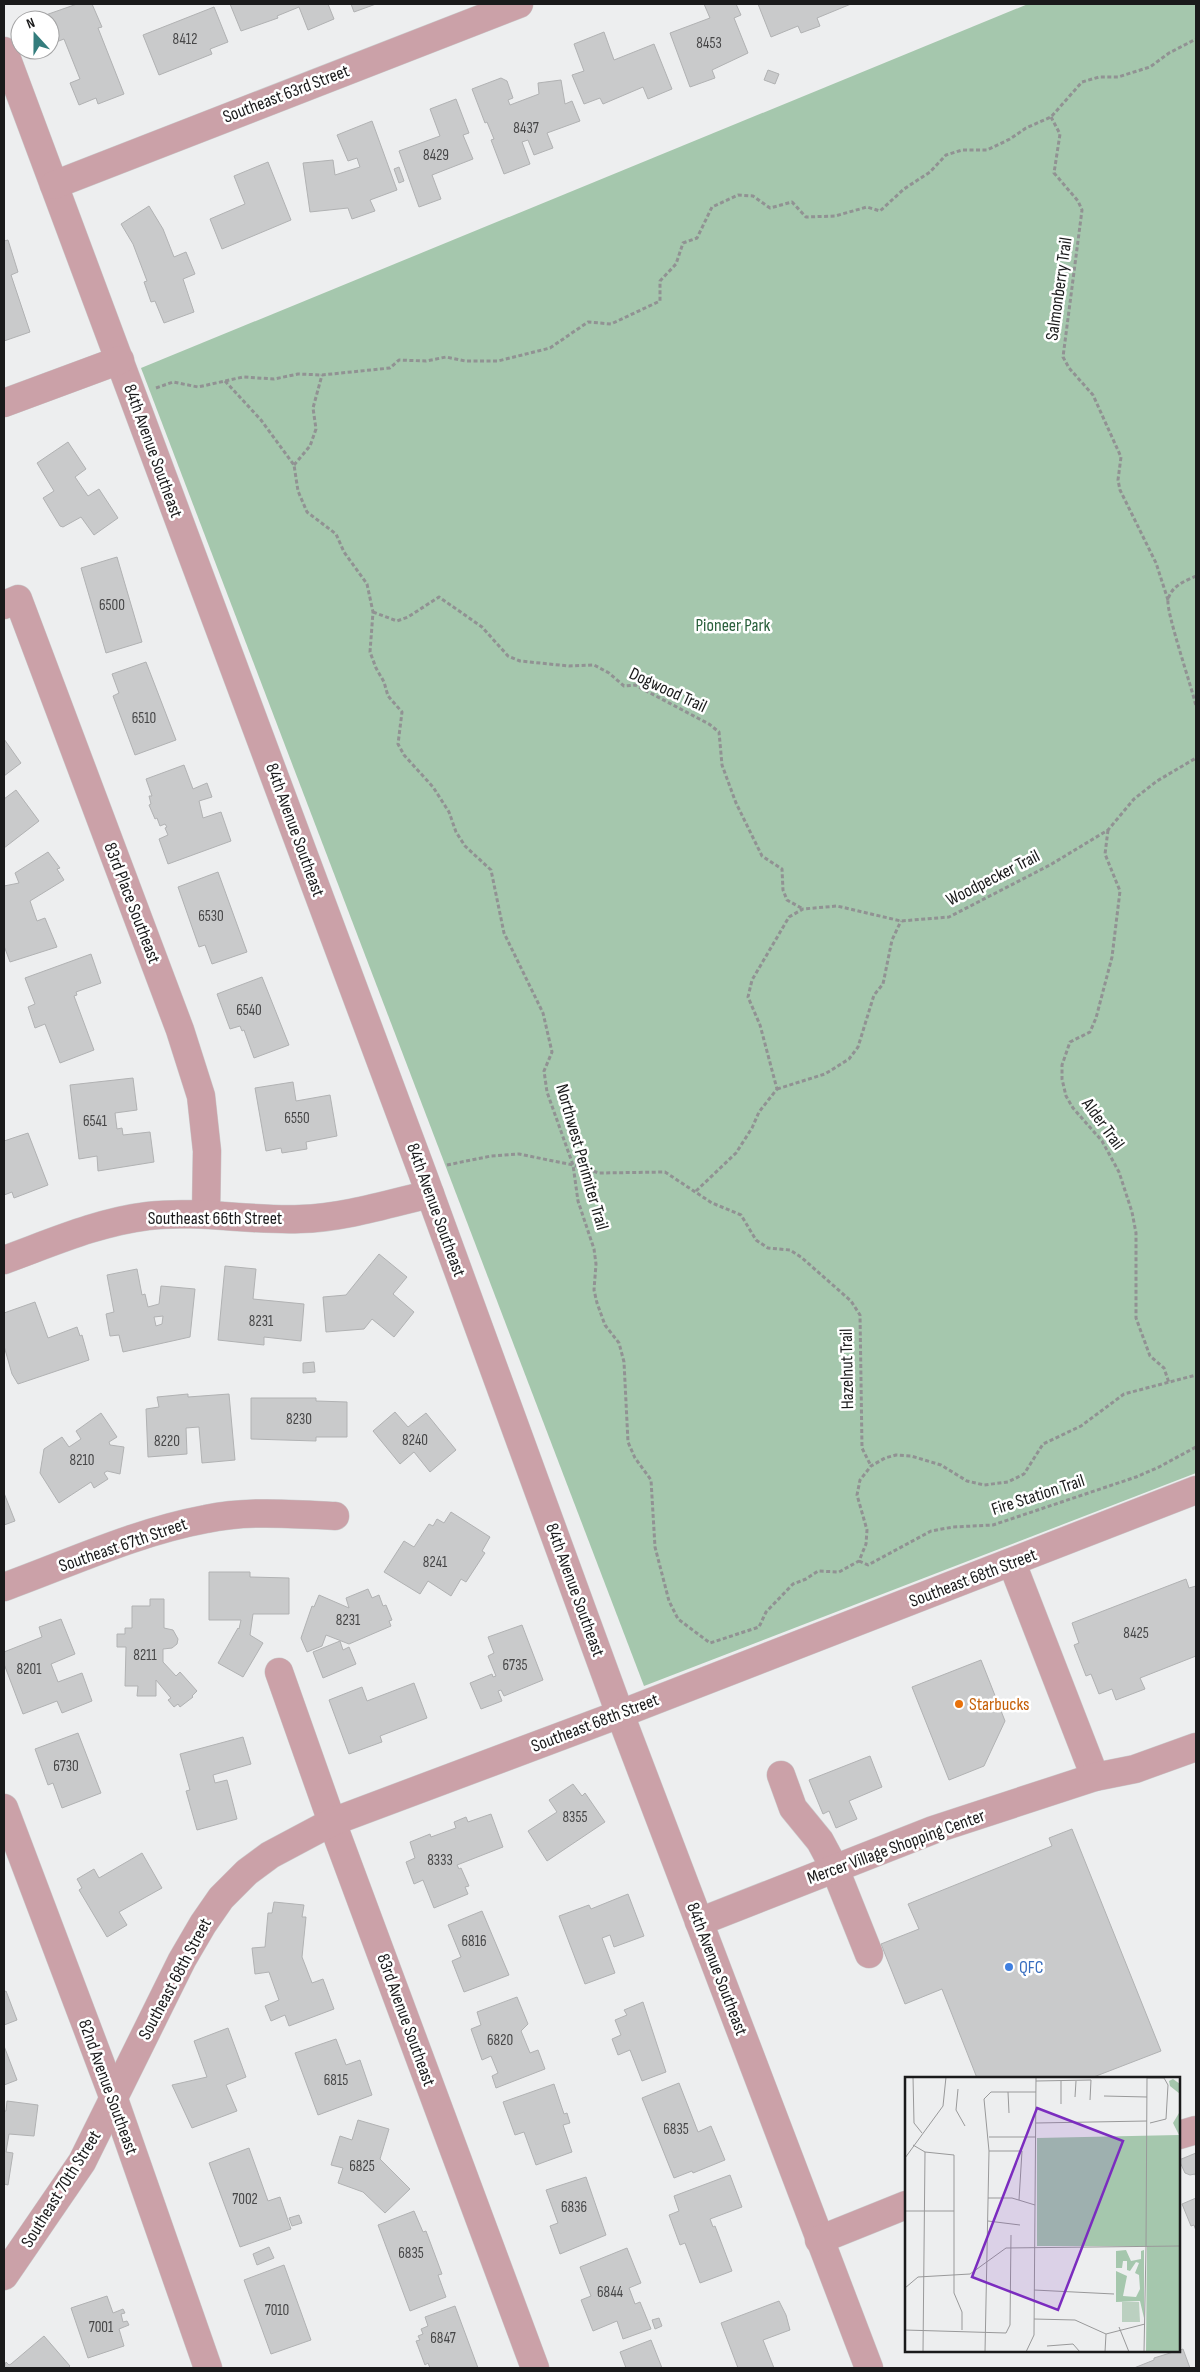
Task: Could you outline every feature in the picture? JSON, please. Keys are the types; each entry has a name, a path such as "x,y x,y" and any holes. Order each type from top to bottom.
{"street":[{"name":"Southeast 63rd Street","path":"54,184 519,4"},
{"name":"84th Avenue Southeast","path":"4,51 426,1183 620,1714 869,2368"},
{"path":"4,403 120,360"},
{"name":"83rd Place Southeast","path":"11,602 178,1025 198,1087 207,1151 206,1214"},
{"name":"Southeast 66th Street","path":"4,1260 85,1230 120,1221 149,1216 206,1214 300,1219 343,1214 426,1183"},
{"name":"Southeast 68th Street","path":"114,2100 182,1960 221,1898 247,1872 270,1855 332,1822 620,1714 1196,1490"},
{"name":"Southeast 67th Street","path":"4,1587 150,1533 207,1518 259,1513 335,1516"},
{"path":"1012,1562 1094,1776"},
{"name":"83rd Avenue Southeast","path":"279,1672 332,1822 535,2368"},
{"name":"Mercer Village Shopping Center","path":"699,1922 933,1830 1094,1776 1135,1769 1196,1747"},
{"path":"781,1775 793,1808 820,1841 835,1869 869,1954"},
{"name":"82nd Avenue Southeast","path":"4,1808 114,2100 208,2368"},
{"name":"Southeast 70th Street","path":"4,2276 82,2162 114,2100"},
{"path":"1180,2135 1196,2130"},
{"path":"820,2240 905,2205"}],"path":[{"path":"132,395 173,382 198,387 243,377 274,379 298,374 322,375 390,368 399,360 426,361 446,357 464,360 498,361 550,348 588,322 611,324 660,301 660,281 676,264 683,243 697,238 712,207 738,195 753,196 770,208 792,202 806,216 835,216 867,207 880,212 904,189 930,172 946,154 962,150 988,150 1051,116 1082,82 1099,77 1118,77 1150,67 1169,53 1196,39"},
{"name":"Salmonberry Trail","path":"1051,116 1060,134 1054,173 1078,201 1082,210 1063,357 1069,368 1093,395 1121,457 1118,480 1120,490 1156,563 1168,600"},
{"path":"294,466 310,446 316,429 313,408 322,375"},
{"name":"Northwest Perimiter Trail","path":"226,381 261,420 294,466 298,491 307,512 336,534 344,552 367,584 373,612 370,652 388,696 402,712 398,744 404,755 433,787 449,812 456,832 465,846 491,870 504,934 543,1013 552,1052 544,1071 547,1092 573,1165 578,1201 596,1264 594,1290 597,1304 605,1325 619,1343 624,1362 628,1442 635,1458 651,1480 655,1547 669,1601 678,1619 710,1643 759,1627 766,1612 793,1584 806,1579 818,1571 839,1572 859,1561"},
{"path":"1196,576 1178,583 1168,600 1170,616 1196,706"},
{"name":"Dogwood Trail","path":"373,612 397,621 408,617 439,597 482,627 508,656 520,661 569,666 594,665 609,673 624,686 635,685 708,724 719,732 722,765 736,802 762,856 782,869 783,890 786,900 802,909"},
{"name":"Woodpecker Trail","path":"802,909 837,906 901,921 949,917 1050,865 1108,830 1134,799 1157,780 1196,758"},
{"name":"Alder Trail","path":"1108,830 1105,854 1120,891 1112,957 1096,1018 1090,1032 1070,1042 1062,1065 1062,1079 1070,1102 1112,1156 1124,1186 1136,1233 1136,1318 1150,1356 1164,1368 1169,1383"},
{"path":"777,1089 760,1025 748,996 752,980 789,917 802,909"},
{"path":"696,1191 736,1153 752,1128 759,1112 777,1089 825,1074 849,1060 858,1047 874,995 883,984 892,940 901,921"},
{"name":"Hazelnut Trail","path":"426,1183 455,1162 519,1154 573,1165 599,1173 665,1172 712,1203 741,1215 756,1240 768,1248 790,1250 801,1257 851,1301 860,1315 862,1448 871,1466"},
{"path":"859,1561 866,1544 867,1530 857,1495 860,1480 871,1466 885,1458 911,1456 941,1465 967,1481 984,1485 1008,1482 1024,1474 1043,1444 1081,1426 1124,1394 1196,1375"},
{"name":"Fire Station Trail","path":"859,1561 868,1565 931,1531 953,1527 993,1525 1052,1506 1159,1468 1196,1447"}],"green space":[{"name":"Pioneer Park","path":"1028,4 1196,4 1196,1473 644,1686 141,368"}],"building":[{"path":"77,4 92,4 102,27 98,28 124,94 98,104 96,98 79,105 70,83 80,79 64,39 60,41 60,10"},
{"path":"230,4 328,4 334,19 308,30 299,7 277,16 278,18 241,31"},
{"path":"351,4 376,4 354,12"},
{"path":"704,4 736,4 741,15 734,18 748,53 712,70 715,78 690,87 670,33 710,18"},
{"path":"758,4 851,4 817,18 820,26 801,33 798,26 771,37"},
{"path":"214,7 228,42 210,49 212,54 159,75 143,35"},
{"path":"604,32 614,60 654,44 672,89 648,99 643,87 603,104 600,98 584,104 572,75 584,71 574,44"},
{"path":"768,70 779,74 775,84 764,80"},
{"path":"501,78 507,81 513,98 508,100 510,105 539,94 538,83 561,80 565,104 572,101 580,121 547,133 553,148 534,155 528,140 522,142 530,164 504,174 491,140 494,139 487,122 485,123 472,89"},
{"path":"456,99 469,133 463,135 473,159 432,175 441,199 419,207 399,151 440,136 430,109"},
{"path":"372,121 397,190 370,200 375,211 352,219 348,208 310,212 303,163 333,160 335,175 360,167 357,158 348,161 337,135"},
{"path":"268,162 291,220 222,249 210,219 245,204 234,176"},
{"path":"399,167 404,181 399,183 394,169"},
{"path":"149,206 163,229 174,257 186,252 195,274 183,279 194,312 164,323 155,301 151,302 144,282 147,281 133,244 121,224"},
{"path":"8,240 18,272 11,275 30,332 4,341 4,241"},
{"path":"68,442 86,469 75,477 88,496 99,489 118,518 94,535 81,517 63,527 60,526 43,498 54,491 37,463"},
{"path":"117,557 142,642 106,653 81,568"},
{"path":"146,662 176,740 135,755 113,696 119,693 112,674"},
{"path":"4,739 21,763 4,776"},
{"path":"184,765 193,789 207,783 212,797 199,801 203,818 221,812 231,841 168,864 159,839 168,835 165,828 167,827 165,824 160,826 157,818 155,819 149,805 151,804 149,796 152,796 146,779"},
{"path":"16,790 39,821 4,848 4,799"},
{"path":"48,852 60,868 57,869 64,880 30,901 37,921 45,918 57,947 10,962 4,946 4,886 19,883 15,873"},
{"path":"218,872 247,952 212,964 205,945 199,947 178,887"},
{"path":"91,954 101,983 76,992 77,995 74,996 94,1050 60,1063 45,1024 35,1028 28,1007 35,1004 25,978"},
{"path":"262,977 289,1045 254,1058 244,1030 242,1031 240,1026 230,1029 217,994"},
{"path":"133,1078 137,1110 115,1113 117,1129 122,1128 123,1135 150,1132 154,1162 98,1171 97,1156 79,1159 70,1085"},
{"path":"293,1082 296,1101 330,1095 337,1136 306,1142 307,1149 282,1153 281,1148 266,1151 255,1088"},
{"path":"28,1133 48,1185 14,1198 12,1192 4,1195 4,1141"},
{"path":"379,1254 407,1277 393,1294 414,1312 394,1337 372,1319 364,1329 326,1332 323,1297 346,1295"},
{"path":"225,1266 256,1269 253,1299 304,1304 301,1341 264,1337 264,1345 218,1340"},
{"path":"137,1269 142,1295 145,1294 148,1307 159,1304 161,1286 195,1289 190,1337 123,1352 119,1335 110,1336 106,1314 114,1312 107,1275","holes":["163,1316 162,1324 156,1326 154,1317"]},
{"path":"35,1302 48,1338 77,1327 80,1336 82,1335 89,1360 18,1384 12,1374 4,1346 4,1313"},
{"path":"314,1362 315,1372 303,1373 303,1363"},
{"path":"188,1394 188,1397 229,1394 235,1460 202,1463 199,1427 186,1428 187,1454 148,1457 146,1409 159,1407 157,1397"},
{"path":"251,1398 316,1398 316,1401 347,1402 347,1437 316,1437 316,1441 251,1439"},
{"path":"395,1412 408,1427 426,1413 456,1450 430,1472 414,1452 400,1464 373,1431"},
{"path":"101,1413 117,1437 109,1442 110,1445 124,1447 120,1474 107,1471 104,1473 108,1479 94,1488 91,1482 59,1503 40,1473 44,1449 62,1437 69,1447 81,1439 76,1431"},
{"path":"4,1493 15,1521 4,1525"},
{"path":"451,1512 490,1537 482,1551 485,1553 466,1582 461,1579 451,1596 428,1581 420,1594 384,1572 404,1541 414,1547 429,1524 433,1526 437,1519 444,1523"},
{"path":"209,1572 250,1572 250,1577 289,1578 289,1614 253,1614 250,1635 263,1643 243,1677 218,1663 239,1629 241,1620 209,1620"},
{"path":"1186,1579 1189,1588 1196,1586 1196,1656 1140,1678 1145,1689 1116,1700 1112,1689 1099,1694 1091,1674 1086,1676 1074,1645 1079,1643 1072,1623"},
{"path":"368,1589 372,1598 379,1595 383,1606 386,1605 392,1620 389,1621 391,1626 349,1644 326,1635 322,1646 307,1652 301,1638 312,1606 314,1607 319,1595 349,1608 346,1598"},
{"path":"150,1599 164,1599 164,1628 173,1630 178,1639 177,1644 172,1648 163,1649 163,1662 176,1676 180,1672 197,1691 193,1697 180,1707 178,1704 174,1707 168,1700 171,1698 156,1680 156,1696 137,1696 138,1686 125,1686 126,1647 117,1647 117,1634 125,1634 125,1628 132,1628 132,1606 150,1606"},
{"path":"61,1619 75,1654 51,1664 58,1682 82,1673 92,1701 62,1713 57,1701 23,1714 4,1664 4,1652 42,1637 39,1627"},
{"path":"522,1625 543,1680 504,1696 501,1690 498,1691 502,1701 481,1709 470,1683 492,1674 493,1677 496,1676 488,1656 494,1653 488,1637"},
{"path":"340,1641 343,1650 349,1647 356,1664 323,1678 313,1652"},
{"name":"Starbucks","path":"981,1660 1005,1721 984,1766 949,1780 912,1687"},
{"path":"414,1683 427,1718 380,1736 382,1742 349,1754 329,1700 362,1687 367,1701"},
{"path":"78,1733 101,1793 62,1808 53,1783 48,1785 35,1749"},
{"path":"243,1737 251,1764 213,1775 215,1783 227,1780 237,1819 197,1830 186,1791 190,1790 180,1754"},
{"path":"870,1756 882,1787 849,1801 857,1819 836,1828 829,1811 823,1814 809,1780"},
{"path":"573,1784 582,1796 585,1793 605,1822 547,1861 528,1831 557,1812 549,1800"},
{"path":"491,1814 503,1847 457,1865 459,1869 461,1868 469,1886 465,1887 468,1894 434,1908 423,1880 414,1884 406,1862 415,1858 410,1842 430,1834 431,1837 456,1828 454,1822 466,1817 468,1822"},
{"name":"QFC","path":"1072,1829 1161,2051 1094,2077 977,2077 942,1989 905,2004 881,1944 919,1929 908,1904 1052,1846 1049,1838"},
{"path":"142,1853 162,1888 119,1912 127,1925 107,1937 79,1890 82,1888 77,1879 94,1869 99,1878"},
{"path":"628,1894 644,1936 614,1947 610,1935 602,1938 615,1973 585,1984 559,1916 589,1905 591,1909"},
{"path":"274,1902 304,1905 302,1917 306,1917 302,1957 312,1983 323,1979 334,2009 289,2026 285,2015 271,2021 265,2006 279,2000 269,1972 255,1974 252,1948 265,1947 268,1913 272,1913"},
{"path":"482,1911 509,1975 464,1992 452,1961 461,1957 448,1925"},
{"path":"6,1991 17,2020 4,2025 4,1992"},
{"path":"517,1997 528,2024 521,2031 530,2053 538,2050 545,2069 496,2088 492,2076 498,2073 491,2056 482,2060 471,2029 481,2025 477,2012"},
{"path":"643,2002 666,2072 642,2081 630,2050 618,2055 612,2039 621,2035 615,2020 627,2015 624,2010"},
{"path":"228,2028 246,2077 226,2085 237,2111 192,2128 172,2085 207,2077 194,2041"},
{"path":"336,2039 346,2065 360,2060 372,2095 318,2115 295,2053"},
{"path":"4,2046 17,2080 4,2085"},
{"path":"679,2083 698,2132 711,2126 725,2160 693,2173 692,2171 674,2178 642,2098"},
{"path":"554,2084 564,2114 567,2113 570,2123 563,2125 572,2152 536,2165 524,2132 515,2135 503,2102"},
{"path":"7,2101 38,2105 34,2136 9,2134 6,2152 13,2153 8,2185 4,2184 4,2111 6,2111"},
{"path":"358,2120 389,2129 380,2159 410,2189 385,2213 363,2192 338,2183 343,2168 331,2165 340,2136 352,2140"},
{"path":"249,2148 268,2201 280,2197 291,2229 240,2247 209,2163"},
{"path":"1196,2153 1196,2178 1195,2174 1185,2173 1180,2160"},
{"path":"730,2175 742,2207 710,2219 713,2227 715,2226 732,2271 700,2283 685,2243 680,2245 669,2215 679,2211 674,2196"},
{"path":"586,2177 606,2235 560,2254 550,2226 558,2223 546,2190"},
{"path":"1196,2198 1196,2231 1194,2225 1191,2226 1182,2204"},
{"path":"414,2211 423,2232 426,2231 442,2274 438,2275 446,2297 410,2311 378,2225"},
{"path":"299,2215 302,2223 292,2226 289,2218"},
{"path":"269,2247 274,2258 257,2265 253,2254"},
{"path":"627,2248 641,2283 629,2288 635,2304 640,2302 651,2329 623,2339 617,2321 593,2331 581,2300 591,2296 580,2267"},
{"path":"284,2265 311,2340 271,2354 244,2280"},
{"path":"107,2296 113,2313 123,2309 125,2313 121,2314 123,2322 127,2321 129,2325 119,2329 124,2346 88,2358 71,2308"},
{"path":"779,2301 786,2315 790,2330 763,2340 774,2368 738,2368 721,2323"},
{"path":"455,2306 478,2368 430,2368 428,2363 425,2365 416,2341 420,2340 418,2336 423,2334 421,2329 428,2326 425,2317"},
{"path":"659,2318 662,2326 655,2329 652,2320"},
{"path":"44,2336 70,2366 68,2368 4,2368 6,2362 9,2365 11,2364"},
{"path":"651,2340 662,2368 626,2368 620,2352"},
{"path":"1183,2349 1190,2368 1134,2368 1154,2360 1154,2358 1180,2352"}],"place":[{"name":"Starbucks","path":"959,1704"},
{"name":"QFC","path":"1009,1967"}]}
